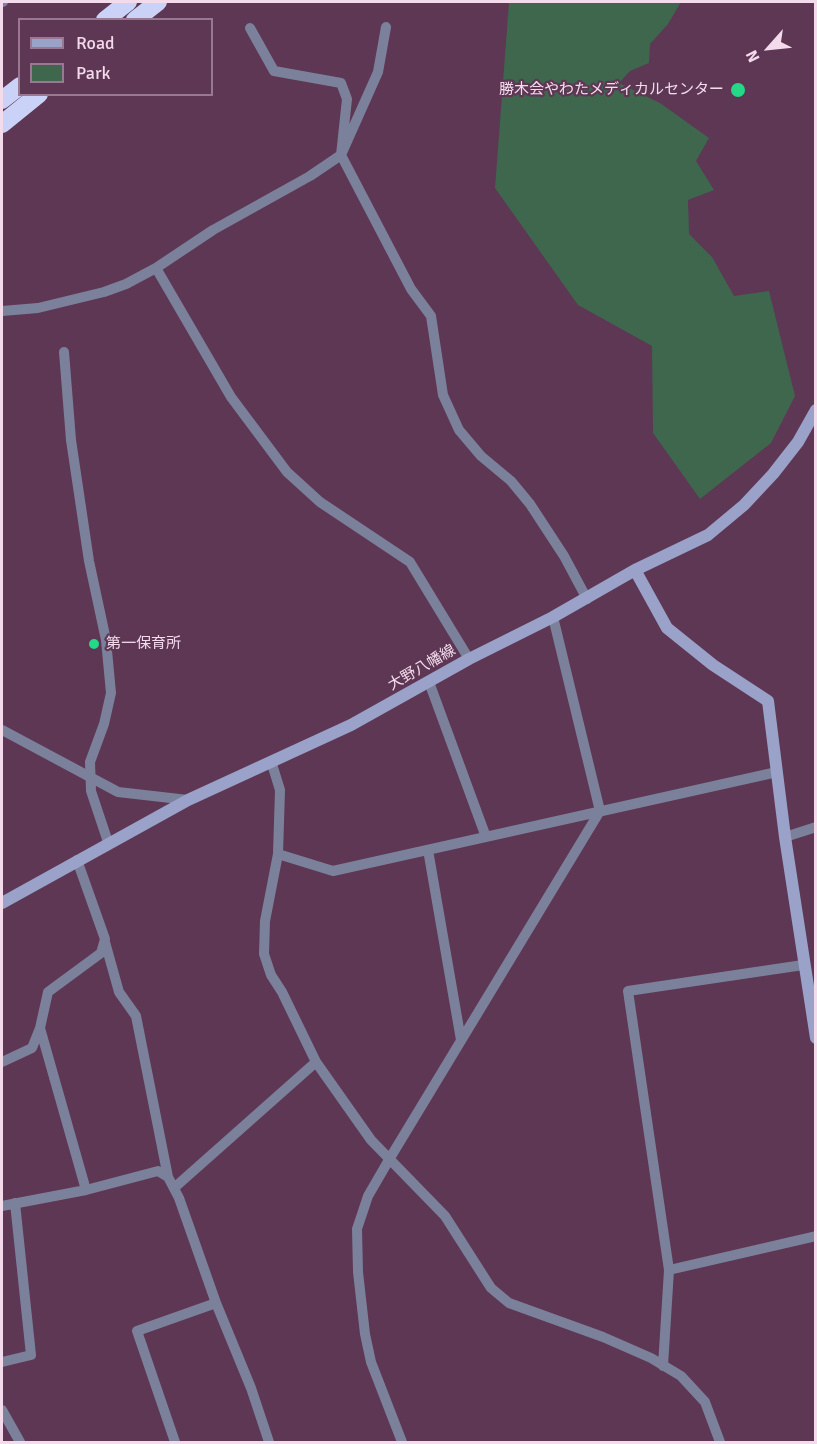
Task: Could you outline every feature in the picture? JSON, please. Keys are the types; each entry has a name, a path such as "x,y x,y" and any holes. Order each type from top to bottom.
{"highway":[{"path":"108,18 128,2"},
{"path":"138,18 158,2"},
{"path":"2,100 18,88"},
{"path":"2,124 37,96"}],"main road":[{"name":"大野八幡線","path":"2,903 108,842 188,800 351,725 469,659 587,599 635,570 708,535 744,505 798,442 816,410"},
{"path":"635,570 667,628 713,665 768,701 803,965 816,1038"}],"street":[{"path":"2,311 38,308 104,292 156,268 213,230 310,176 341,155 378,72 386,27"},
{"path":"250,28 274,71 341,83 347,99 341,155 411,289 431,316 442,395 459,430 481,456 511,481 530,504 564,556 587,599"},
{"path":"156,268 231,397 287,472 321,502 410,562 469,659"},
{"path":"64,352 71,440 89,561 106,640 111,693 104,724 90,762 91,791 108,842"},
{"path":"402,1443 364,1334 358,1272 357,1229 368,1196 390,1158 600,812 554,617"},
{"path":"429,682 486,837"},
{"path":"2,730 118,792 188,800"},
{"path":"271,761 280,790 278,854 265,921 264,954 271,975 316,1062 371,1140 445,1216 479,1273 508,1303 603,1337 681,1376 705,1402 720,1443"},
{"path":"278,854 333,871 777,772"},
{"path":"785,837 816,827"},
{"path":"428,850 462,1040"},
{"path":"77,860 105,939 118,992 136,1016 168,1177 251,1388 268,1443"},
{"path":"2,1062 32,1048 40,1028 48,992 101,953 105,939"},
{"path":"663,1366 669,1270 628,991 803,965"},
{"path":"40,1028 86,1190"},
{"path":"174,1188 316,1062"},
{"path":"2,1206 86,1190 158,1171 168,1177"},
{"path":"2,1362 31,1355 15,1203"},
{"path":"669,1270 816,1236"},
{"path":"175,1443 137,1331 216,1303"},
{"path":"2,1410 20,1443"}],"green space":[{"path":"509,2 681,2 668,24 650,44 649,63 630,71 619,83 660,103 709,138 696,161 714,190 688,200 689,234 712,257 734,296 769,291 795,396 771,443 700,499 653,433 652,346 578,305 495,188"}],"place":[{"name":"勝木会やわたメディカルセンター","path":"738,90"},
{"name":"第一保育所","path":"94,644"}]}
